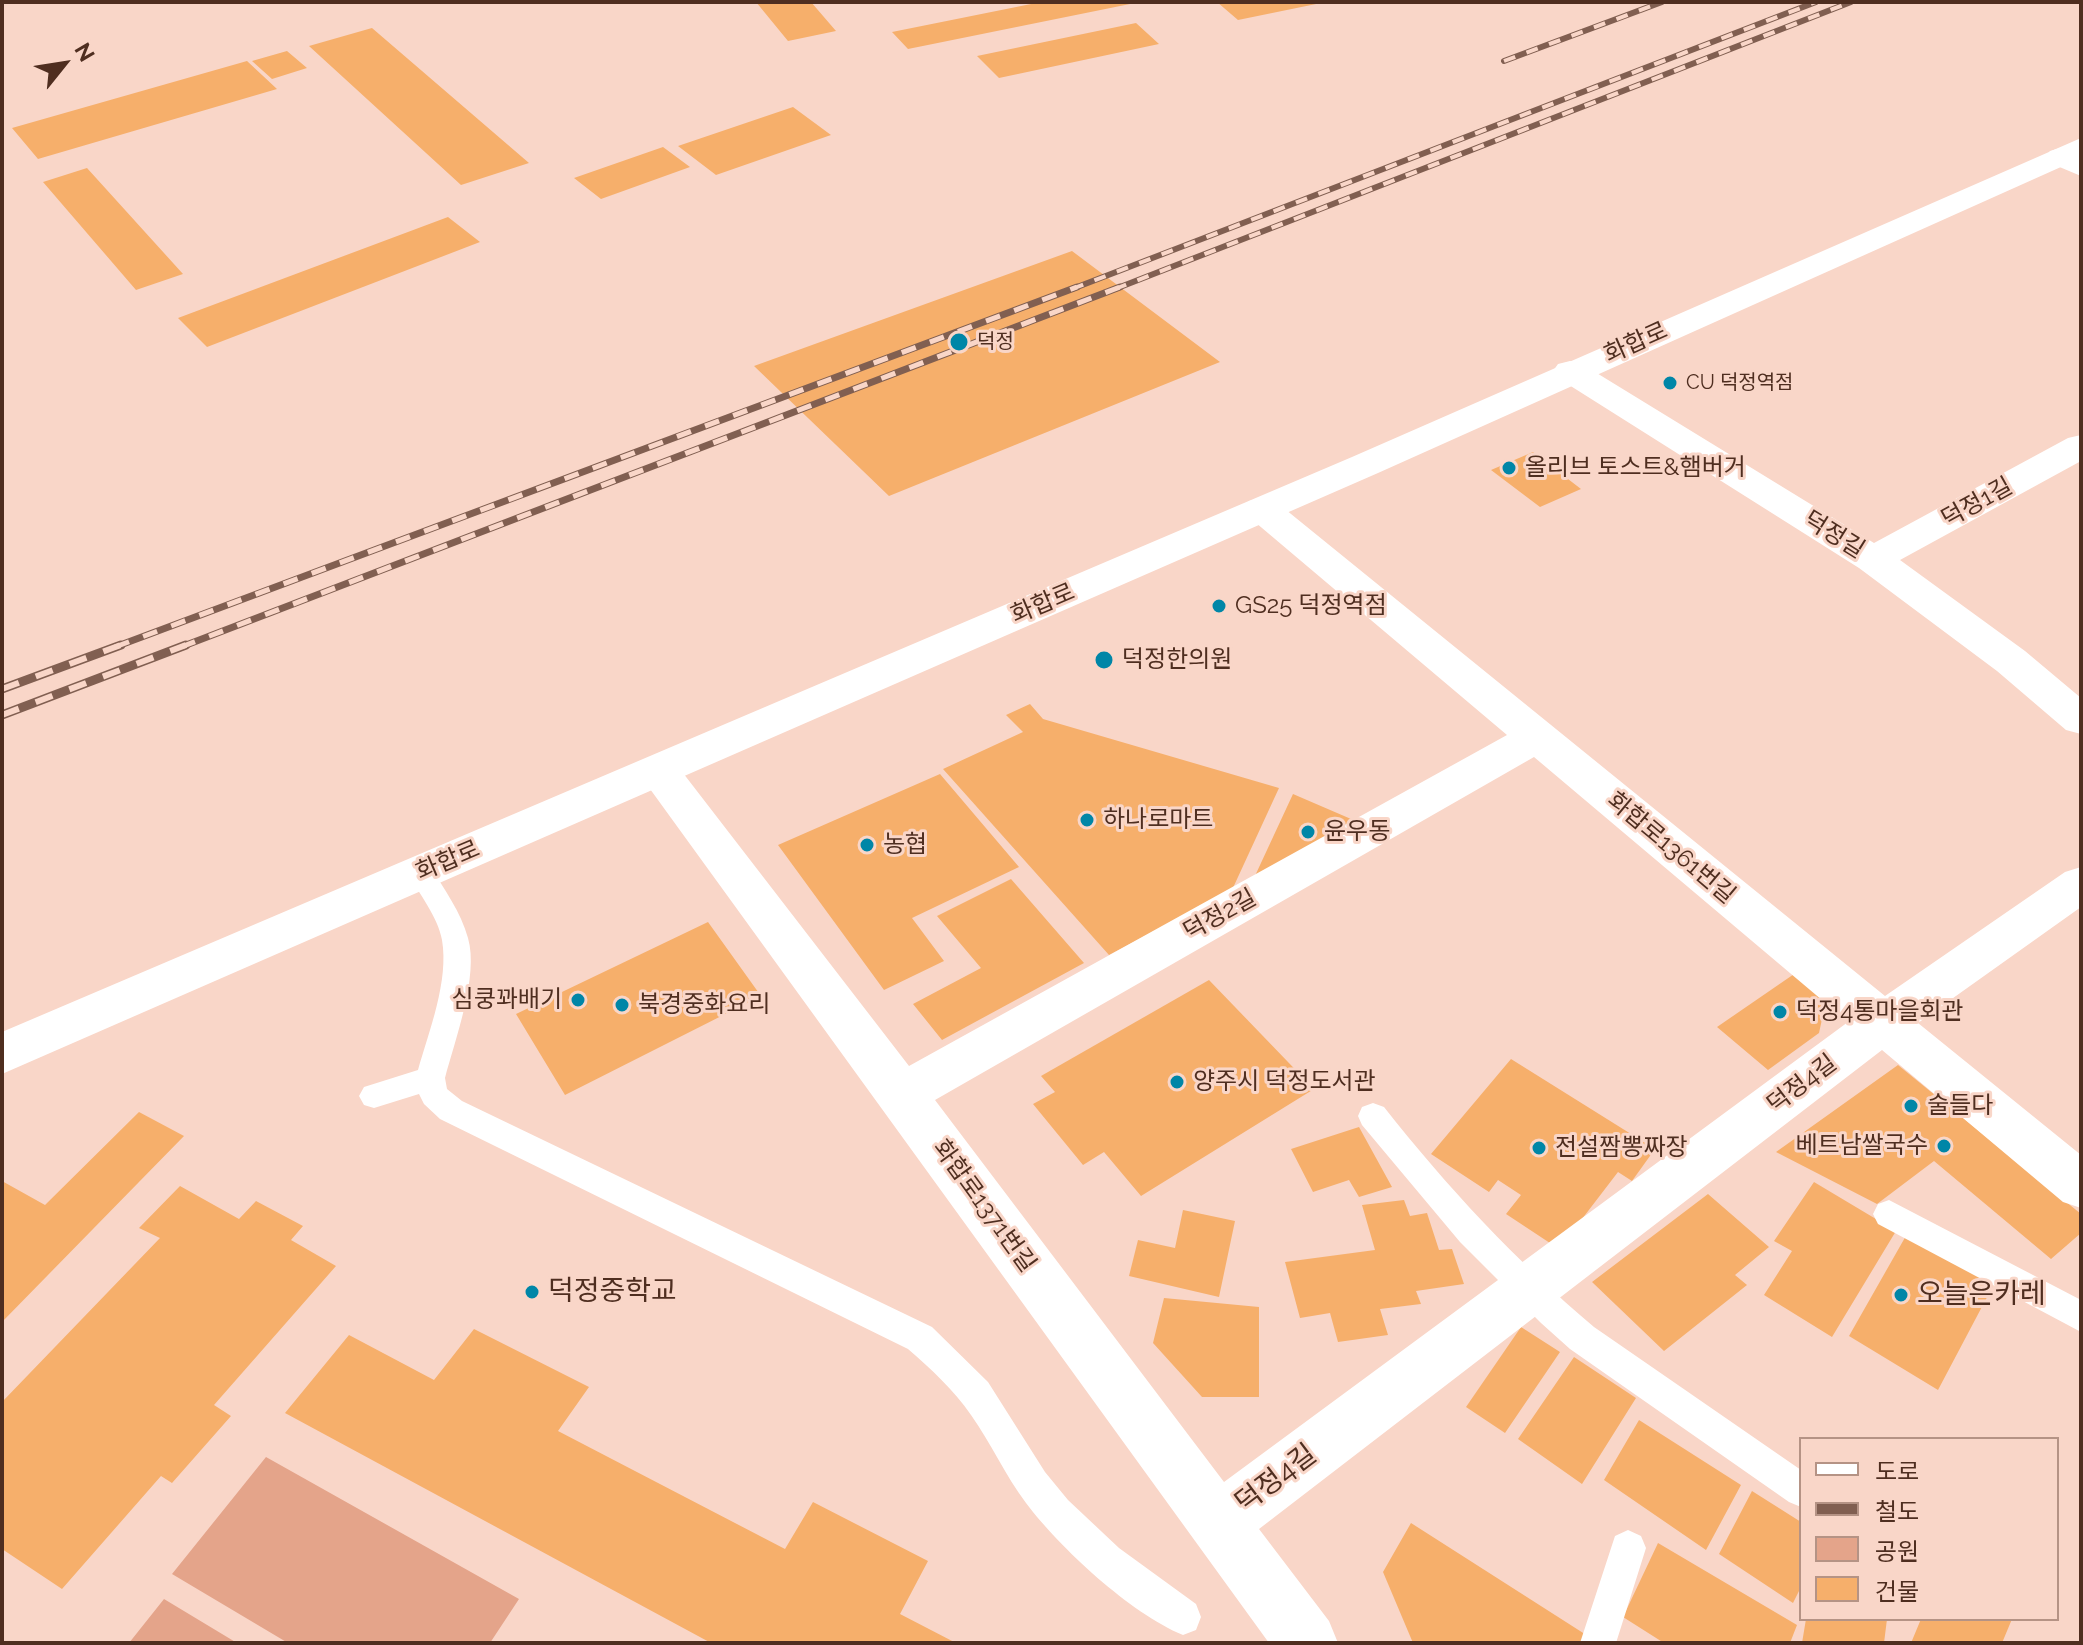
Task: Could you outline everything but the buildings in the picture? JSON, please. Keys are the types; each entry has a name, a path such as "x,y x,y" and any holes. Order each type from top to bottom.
{"street":[{"name":"화합로","path":"2,1054 1262,509 1570,371 2074,157"},
{"name":"덕정길","path":"1570,371 1873,559 2011,661 2081,720"},
{"name":"덕정1길","path":"1873,559 2081,446"},
{"name":"화합로1361번길","path":"1262,509 2081,1186"},
{"name":"덕정2길","path":"902,1094 1537,737"},
{"name":"화합로1371번길","path":"658,771 902,1094 1307,1643"},
{"name":"덕정4길","path":"1217,1524 1882,1023 2081,884"}],"lane":[{"path":"421,873 450,923 456,942 453,998 430,1078 434,1095 451,1110 920,1338 953,1366 990,1414 1013,1455 1067,1526 1110,1567 1183,1617"},
{"path":"374,1096 430,1078"},
{"path":"1373,1116 1447,1208 1528,1290 1582,1338 1799,1489"},
{"path":"1889,1214 2081,1317"},
{"path":"1598,1643 1628,1548"}],"green space":[{"path":"266,1457 519,1599 490,1643 288,1643 172,1574"},
{"path":"164,1599 237,1643 129,1643"}],"railway":[{"path":"1504,61 1662,2"},
{"path":"1072,289 1816,2"},
{"path":"1115,289 1851,2"},
{"path":"115,647 1077,287"},
{"path":"181,647 1120,287"},
{"path":"2,689 121,645"},
{"path":"2,715 186,645"}],"place":[{"name":"덕정","path":"959,342"},
{"name":"CU 덕정역점","path":"1670,383"},
{"name":"올리브 토스트&햄버거","path":"1509,468"},
{"name":"GS25 덕정역점","path":"1219,606"},
{"name":"덕정한의원","path":"1104,660"},
{"name":"하나로마트","path":"1087,820"},
{"name":"윤우동","path":"1308,832"},
{"name":"농협","path":"867,845"},
{"name":"심쿵꽈배기","path":"578,1000"},
{"name":"북경중화요리","path":"622,1005"},
{"name":"덕정4통마을회관","path":"1780,1012"},
{"name":"양주시 덕정도서관","path":"1177,1082"},
{"name":"술들다","path":"1911,1106"},
{"name":"베트남쌀국수","path":"1944,1146"},
{"name":"전설짬뽕짜장","path":"1539,1148"},
{"name":"덕정중학교","path":"532,1292"},
{"name":"오늘은카레","path":"1901,1295"}]}
